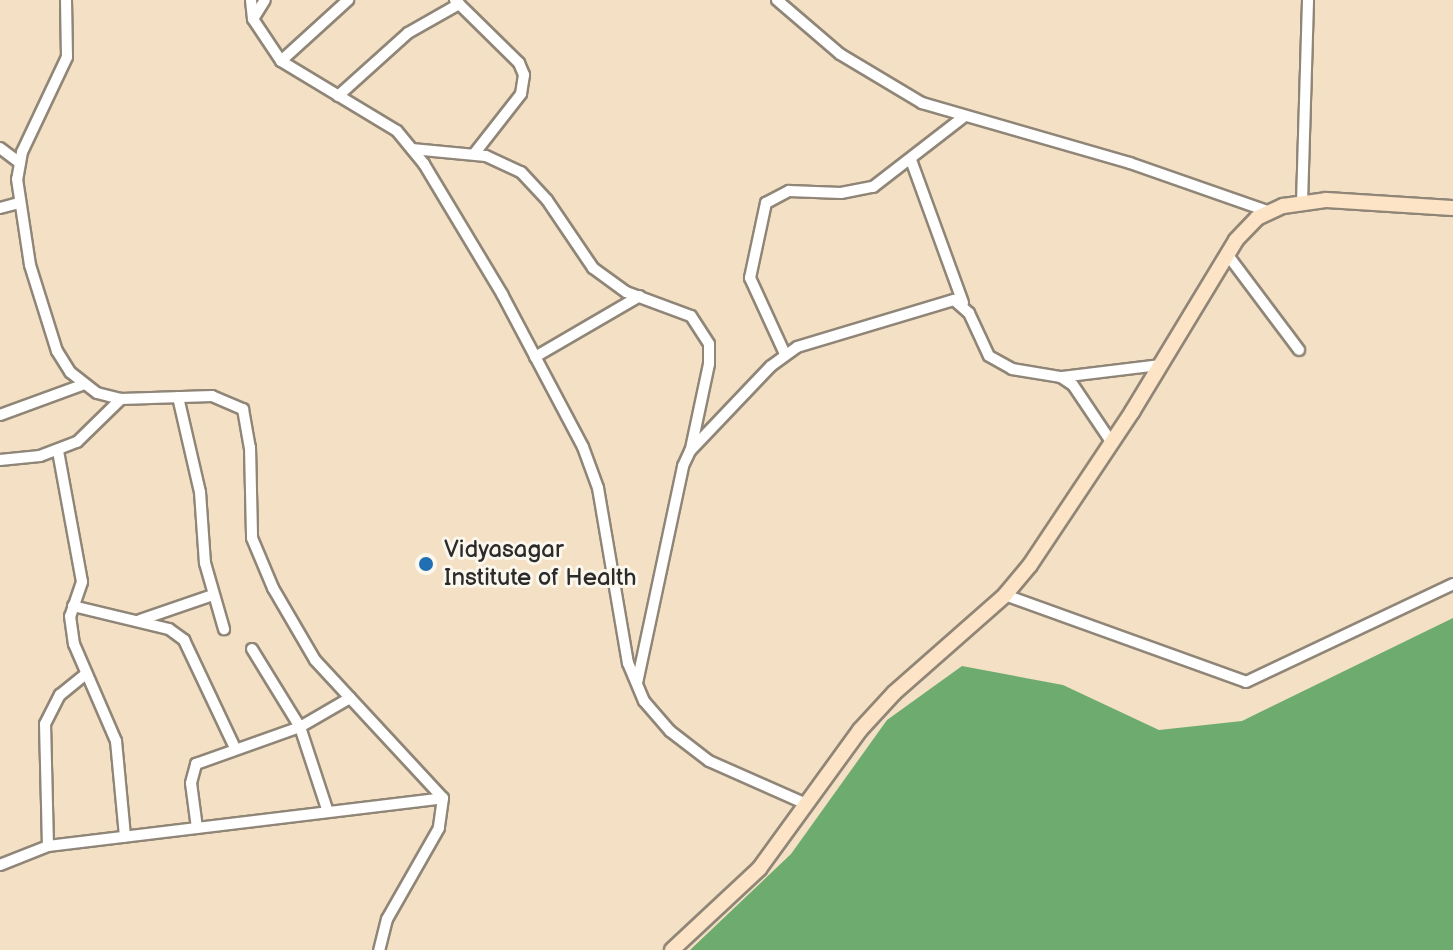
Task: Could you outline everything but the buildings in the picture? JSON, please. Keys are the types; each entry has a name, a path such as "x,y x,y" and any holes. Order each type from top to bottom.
{"main road":[{"path":"672,950 732,899 894,693 1005,595 1060,525 1227,254 1257,218 1302,203 1326,200 1453,208"}],"street":[{"path":"66,0 67,57 20,163 19,203 30,265 57,351 82,385 121,399 212,396 243,409 250,447 252,538 261,563 315,660 443,798"},
{"path":"251,0 253,19 281,61 397,131 462,226 583,447 598,488 628,663 644,701 670,731 709,761 806,804"},
{"path":"253,19 265,0"},
{"path":"281,61 348,0"},
{"path":"777,0 840,54 899,92 965,116 1130,163 1270,212"},
{"path":"1302,203 1308,0"},
{"path":"338,96 408,33 457,2 519,63 524,75 521,94 474,154"},
{"path":"785,354 750,278 766,203 789,191 857,192 911,160 965,116"},
{"path":"0,148 20,163"},
{"path":"412,149 474,154 504,162 534,183 593,268 640,296 691,316 709,344 690,451 676,485 637,685"},
{"path":"911,160 963,303 989,356 1012,369 1061,377 1160,365"},
{"path":"0,208 19,203"},
{"path":"1227,254 1299,350"},
{"path":"535,357 640,296"},
{"path":"690,451 785,354 943,301 963,303"},
{"path":"1061,377 1081,394 1112,443"},
{"path":"0,415 82,385"},
{"path":"178,397 197,471 205,563 224,629"},
{"path":"0,460 58,451 96,429 121,399"},
{"path":"58,451 82,582 73,606 74,644 116,741 125,837"},
{"path":"1005,595 1246,682 1453,584"},
{"path":"137,621 213,595"},
{"path":"73,606 169,629 184,640 235,748"},
{"path":"252,649 300,727 328,812"},
{"path":"48,846 41,742 45,724 60,695 86,674"},
{"path":"197,828 191,773 206,758 300,727 350,698"},
{"path":"0,865 48,846 443,798"},
{"path":"379,950 387,919 439,828 443,798"}],"green space":[{"path":"1453,618 1453,950 690,950 791,854 887,720 962,666 1063,685 1159,730 1242,721"}],"place":[{"name":"Vidyasagar Institute of Health","path":"426,564"}]}
